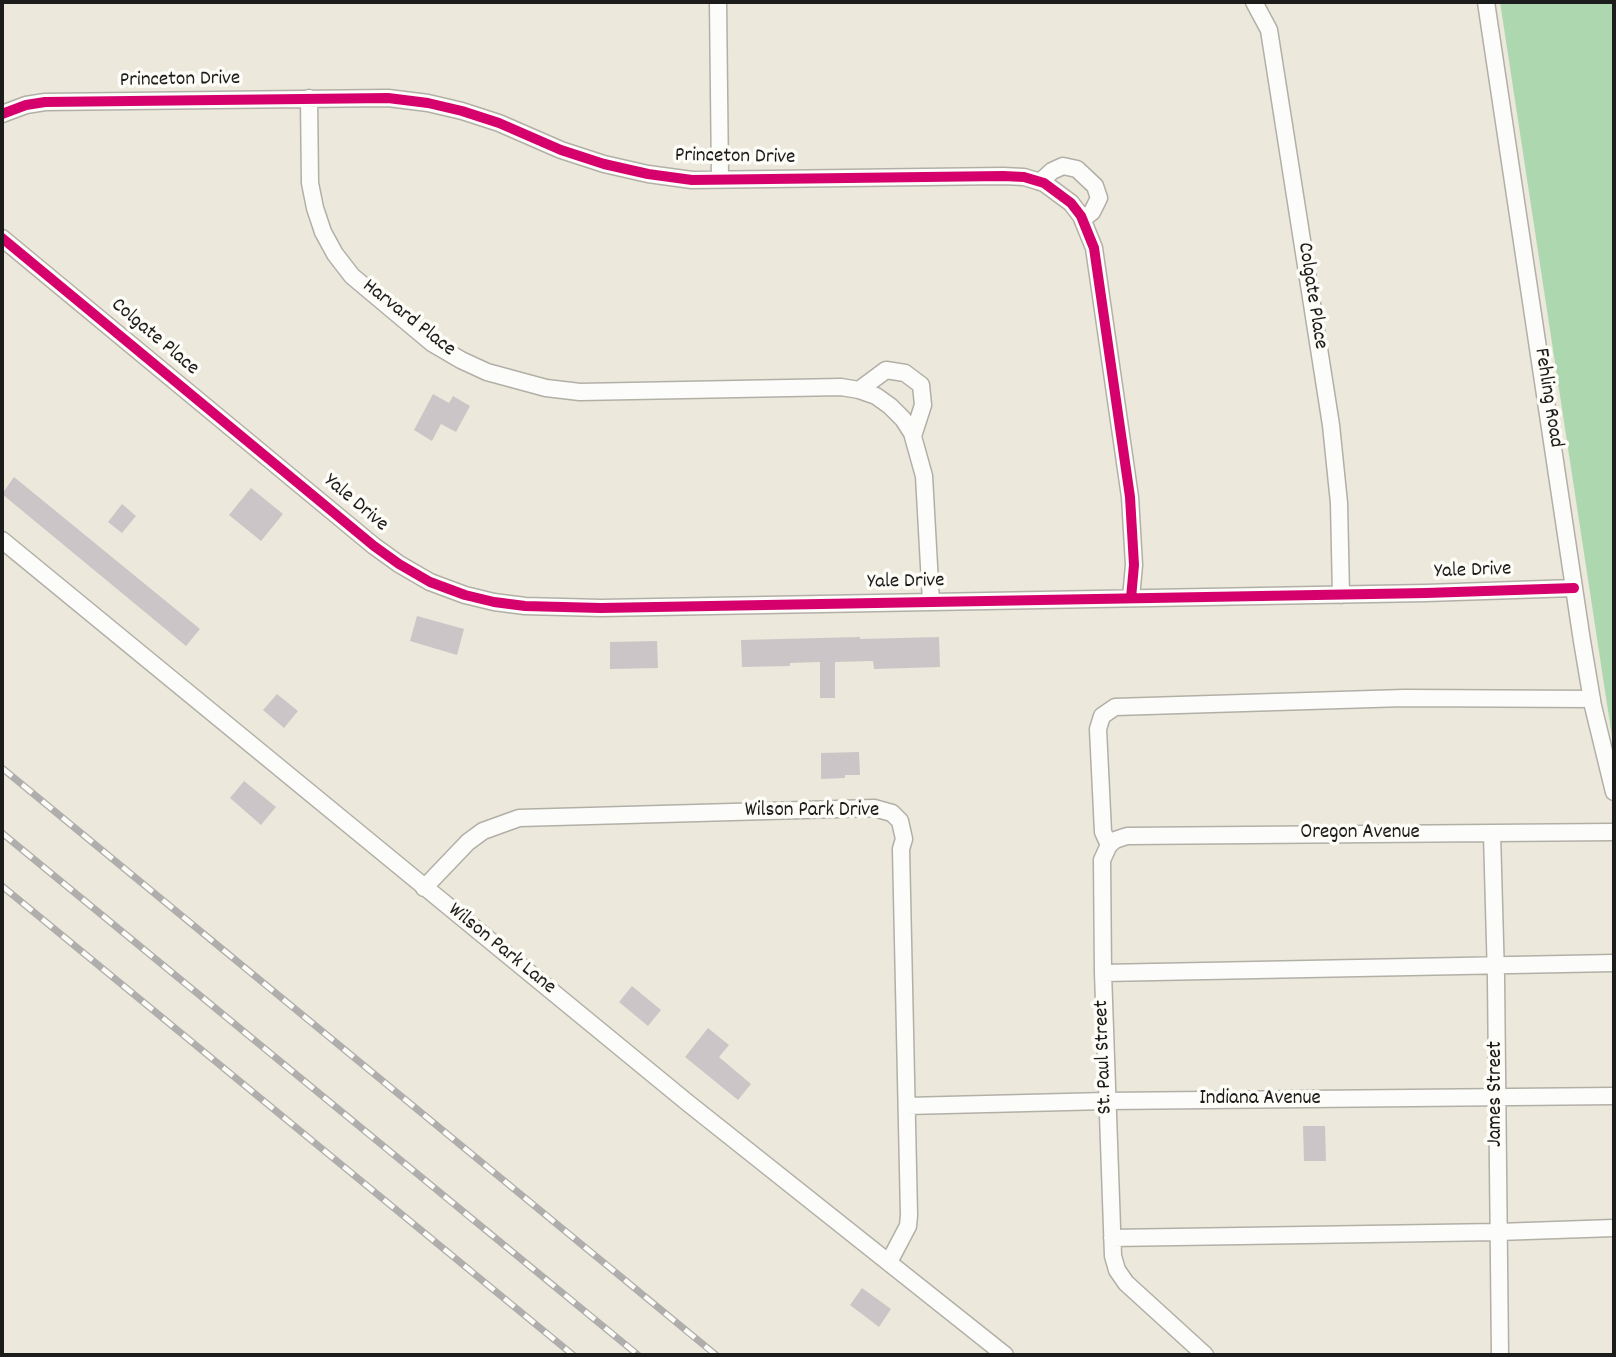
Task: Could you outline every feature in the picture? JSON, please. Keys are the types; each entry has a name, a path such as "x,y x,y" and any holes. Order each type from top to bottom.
{"street":[{"path":"718,2 720,179"},
{"name":"Fehling Road","path":"1486,2 1574,588 1592,699 1614,792"},
{"name":"Colgate Place","path":"1264,5 1331,425 1339,503 1341,595"},
{"name":"Princeton Drive","path":"2,114 26,105 45,102 376,97 428,103 499,123 561,150 604,164 692,180 1003,176 1024,177 1040,182 1071,203 1083,219 1094,248 1130,497 1133,565 1131,598"},
{"name":"Harvard Place","path":"309,98 310,183 323,232 335,254 352,276 432,342 461,360 519,383 580,392 841,387 876,396 890,406 903,419 913,436 924,476 931,602"},
{"path":"1040,182 1052,171 1063,166 1077,169 1095,186 1099,198 1092,212 1083,219"},
{"name":"Colgate Place","path":"2,237 281,468"},
{"path":"859,390 886,370 905,373 921,385 923,405 913,436"},
{"name":"Yale Drive","path":"281,468 399,564 430,582 465,595 524,606 601,608 1341,595 1574,588"},
{"name":"Wilson Park Lane","path":"2,540 424,888 1006,1355"},
{"path":"1109,845 1103,832 1098,729 1102,716 1115,707 1404,698 1592,699"},
{"name":"Wilson Park Drive","path":"424,888 476,836 501,823 519,818 884,809 900,821 904,839 901,849 909,1215 908,1226 889,1262"},
{"name":"Oregon Avenue","path":"1109,845 1127,836 1614,832"},
{"name":"James Street","path":"1492,834 1500,1355"},
{"name":"St. Paul Street","path":"1109,845 1102,860 1103,973 1113,1256 1117,1270 1126,1283 1205,1355"},
{"path":"1103,973 1614,963"},
{"name":"Indiana Avenue","path":"907,1106 1106,1101 1614,1097"},
{"path":"1112,1238 1614,1228"}],"green space":[{"path":"1500,2 1614,2 1614,750"}],"building":[{"path":"433,394 449,403 453,396 470,406 456,432 441,424 432,441 414,430"},
{"path":"14,477 200,629 186,646 2,494"},
{"path":"251,488 283,514 261,541 229,515"},
{"path":"122,504 136,516 122,533 108,522"},
{"path":"417,616 464,629 457,655 410,641"},
{"path":"939,637 940,667 874,669 873,661 835,662 835,698 820,698 820,662 742,667 741,640"},
{"path":"657,641 658,668 610,669 610,642"},
{"path":"277,694 298,711 284,728 263,710"},
{"path":"859,752 860,775 821,779 821,753"},
{"path":"244,781 276,807 261,825 230,798"},
{"path":"632,986 661,1010 648,1026 619,1002"},
{"path":"708,1028 729,1045 719,1057 751,1084 738,1100 685,1057"},
{"path":"1303,1126 1325,1126 1326,1161 1304,1161"},
{"path":"862,1288 891,1309 879,1327 850,1305"}],"railway":[{"path":"2,768 716,1355"},
{"path":"2,833 638,1355"},
{"path":"2,886 573,1355"}],"cycle path":[{"path":"2,114 26,105 45,102 388,98 462,111 604,164 692,180 1003,176 1024,177 1044,183 1071,203 1081,216 1094,248 1130,497 1134,565 1131,598"},
{"path":"2,238 374,546 430,582 494,602 525,606 601,608 1574,588"}]}
